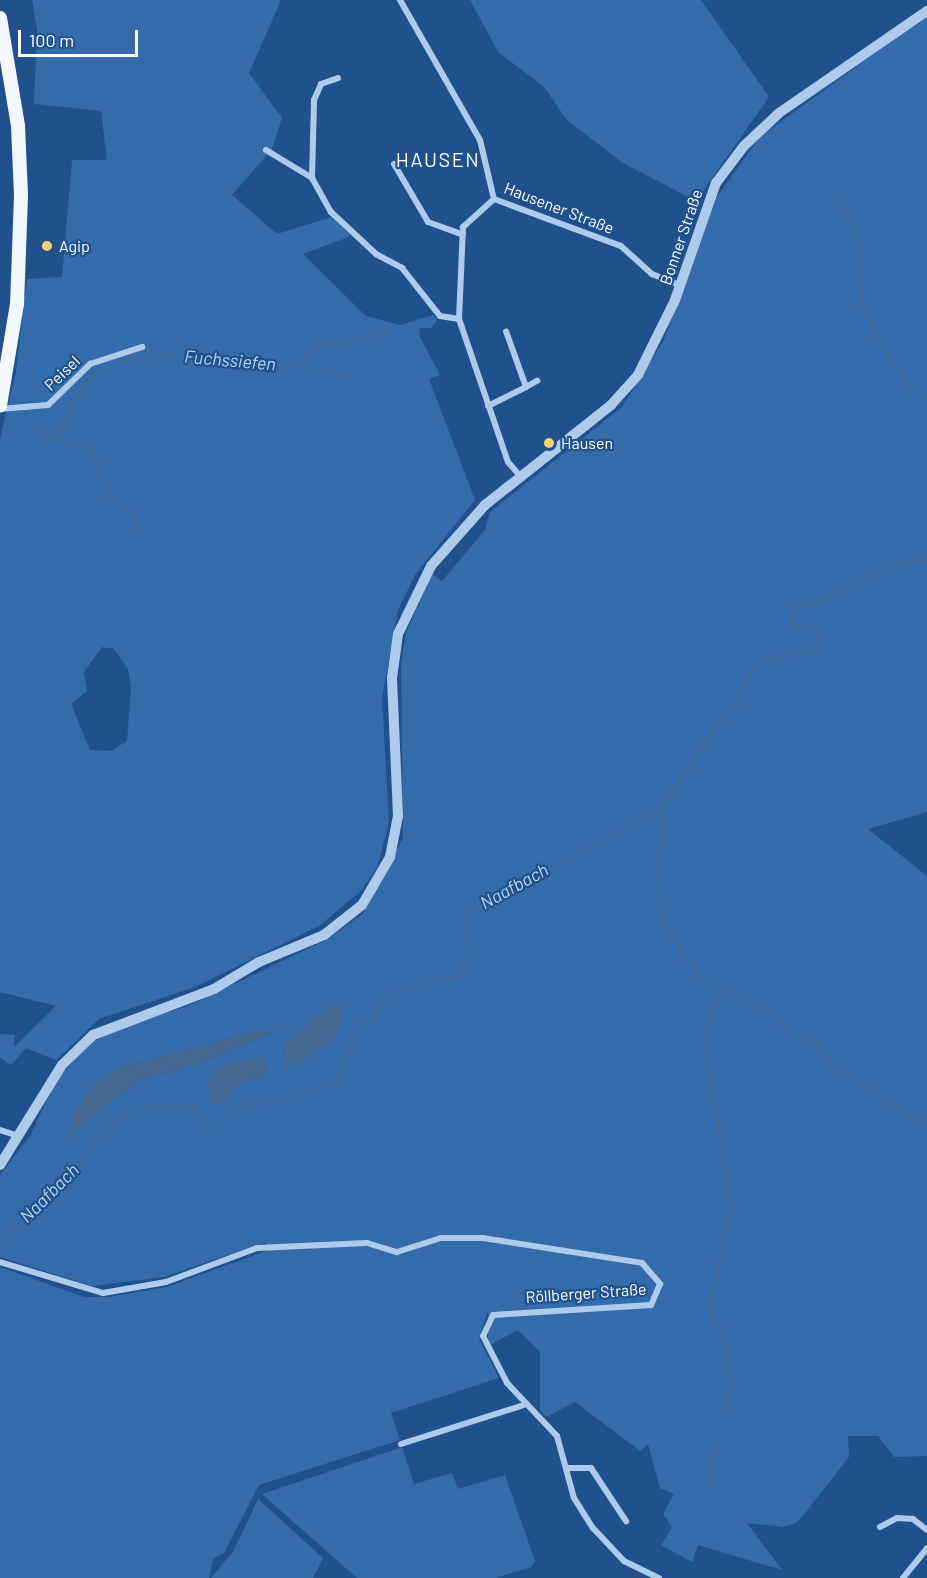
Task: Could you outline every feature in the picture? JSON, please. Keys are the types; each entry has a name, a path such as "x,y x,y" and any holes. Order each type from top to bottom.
{"main road":[{"path":"0,18 18,126 21,237 0,408"}],"street":[{"name":"Hausener Straße","path":"400,0 480,140 494,199 621,246 652,274 679,285"},
{"name":"Bonner Straße","path":"0,1165 21,1137 62,1065 106,1027 186,1003 259,962 324,935 378,885 390,857 398,816 392,678 398,634 417,590 449,543 521,477 611,405 638,375 679,285 716,183 744,146 780,113 927,11"},
{"path":"312,178 314,100 321,84 338,78"},
{"path":"266,150 312,178 331,212 376,254 402,268 441,316 459,319"},
{"path":"394,164 428,222 463,235"},
{"path":"494,199 468,216 463,235 459,319 508,462 521,477"},
{"path":"506,332 526,387"},
{"name":"Peisel","path":"0,408 48,405 90,364 142,348"},
{"path":"488,406 537,381"},
{"path":"0,1130 21,1137"},
{"name":"Röllberger Straße","path":"0,1262 103,1293 166,1282 257,1248 367,1243 397,1252 441,1238 483,1238 532,1250 573,1249 634,1261 654,1273 660,1284 651,1305 490,1318 483,1336 524,1405 554,1431 567,1468 574,1498 593,1528 624,1562 659,1578"},
{"path":"401,1444 524,1405"},
{"path":"567,1468 591,1468 626,1521"},
{"path":"880,1527 897,1518 913,1519 927,1530"},
{"path":"903,1578 927,1548"}],"shaded area":[{"path":"32,0 281,0 249,73 282,118 272,149 232,195 277,234 332,217 351,236 303,254 366,316 400,325 433,315 437,320 431,328 420,328 419,335 440,375 429,379 475,500 415,575 398,610 382,698 389,822 378,865 361,891 319,926 195,987 99,1019 56,1060 26,1048 11,1065 0,1058 0,1034 15,1035 14,1047 56,1006 0,992 0,439 16,372 27,279 62,277 72,160 107,160 101,111 34,104 37,30","holes":["102,647 114,649 128,669 131,688 127,741 111,751 90,750 71,704 87,691 84,672"]},
{"path":"470,0 701,0 769,97 696,201 623,163 567,120 544,87 498,52"},
{"path":"927,15 927,812 868,829 927,876 927,1456 894,1457 878,1436 848,1436 849,1457 798,1522 784,1527 747,1523 782,1570 698,1545 692,1562 661,1545 672,1527 663,1514 674,1494 660,1488 648,1444 640,1451 575,1402 546,1417 540,1410 540,1352 518,1330 488,1346 488,1311 479,1339 499,1378 391,1413 400,1440 259,1485 224,1553 213,1559 209,1578 0,1578 0,1267 84,1297 108,1297 167,1287 266,1251 265,1242 164,1277 92,1286 0,1257 0,1175 30,1136 56,1081 89,1044 128,1023 186,1007 324,941 363,914 403,838 401,665 406,633 432,574 442,581 485,530 490,512 622,407 664,340 711,205 760,137","holes":["260,1030 277,1031 192,1066 141,1079 67,1138 117,1069","305,1033 286,1068 284,1046","266,1056 267,1074 239,1084"]},
{"path":"339,1005 343,1017 332,1042 286,1068 284,1046 324,1010"},
{"path":"260,1030 279,1030 192,1066 141,1079 66,1139 74,1111 99,1080 117,1069"},
{"path":"266,1056 267,1074 239,1084 222,1103 210,1103 208,1077 225,1064"},
{"path":"402,1447 414,1484 452,1473 458,1489 505,1475 535,1561 531,1567 495,1578 357,1578 262,1494"},
{"path":"258,1499 323,1558 313,1578 211,1578 233,1552"}],"waterway":[{"path":"838,197 861,242 862,303 872,326 904,383 927,399"},
{"name":"Fuchssiefen","path":"162,353 297,366 320,345 371,342 393,327"},
{"name":"Fuchssiefen","path":"36,430 56,442 85,382 122,360 150,360"},
{"path":"306,371 351,377"},
{"path":"56,442 90,450 113,501 127,510 140,534"},
{"name":"Naafbach","path":"0,1241 76,1171 99,1133 139,1107 192,1106 206,1131 246,1105 297,1098 336,1081 356,1035 392,994 459,975 470,955 464,912 658,814 724,715 739,705 743,680 765,660 812,650 821,639 815,631 791,624 800,604 817,602 889,564 927,559"},
{"path":"658,814 666,829 658,852 662,923 697,975 773,1013 791,1033 821,1042 832,1065 909,1115 927,1121"},
{"path":"718,1003 704,1036 732,1207 709,1311 724,1334 732,1382 723,1411"},
{"path":"716,1450 710,1482 716,1488"}],"place":[{"name":"Agip","path":"47,246"},
{"name":"Hausen","path":"549,443"}],"district":[{"name":"HAUSEN","path":"438,159"}]}
